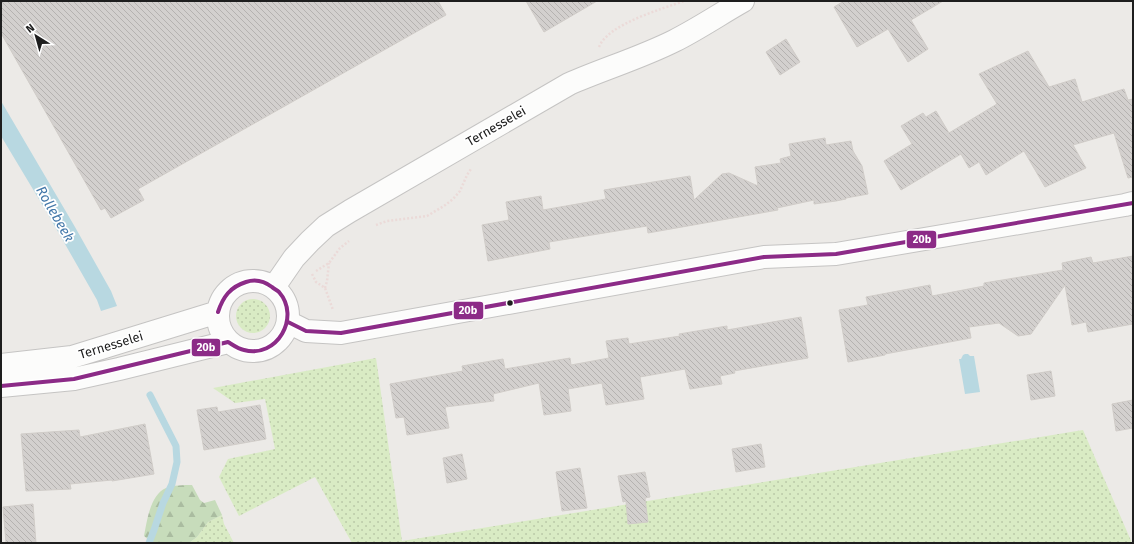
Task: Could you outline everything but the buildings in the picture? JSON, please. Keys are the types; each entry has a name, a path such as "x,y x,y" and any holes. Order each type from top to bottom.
{"street":[{"name":"Ternesselei","path":"274,287 294,258 310,241 326,226 350,211 569,84 649,53 674,41 743,1"},
{"path":"288,322 306,331 341,333 764,257 836,254 1133,203"},
{"path":"251,281 263,282 274,287 283,297 288,309 288,322 278,341 269,348 259,351 248,351 237,348 228,342 220,328 218,312 221,300 228,290 239,284 251,281"},
{"name":"Ternesselei","path":"1,365 72,357 218,312"},
{"name":"Ternesselei","path":"1,386 74,379 228,342"}],"path":[{"path":"329,263 325,288 341,333"},
{"path":"312,274 316,282 325,288"}],"green space":[{"path":"253,299 265,304 270,316 265,328 253,333 241,328 236,316 241,304"},
{"path":"376,358 402,541 1083,430 1132,543 352,543 315,477 239,516 219,477 228,459 275,449 265,399 235,403 213,388"},
{"path":"192,485 200,500 204,503 215,500 222,515 208,522 197,537 189,543 152,543 144,536 150,509 156,496 161,491 169,487"},
{"path":"222,515 224,524 234,543 189,543 197,537 208,522"}],"water":[{"path":"1,101 75,227 111,291 117,306 101,311 97,300 49,216 1,136"},
{"path":"965,354 974,356 980,392 965,394 959,359 961,359"}],"waterway":[{"name":"Rollebeek","path":"149,543 163,503 172,484 177,462 176,446 150,395"}],"transit line":[{"name":"20b","path":"288,322 306,331 341,333 764,257 836,254 1133,203"},
{"name":"20b","path":"1,386 74,379 228,342 242,349 256,351 266,348 275,342 282,334 286,324 287,313 285,302 279,292 266,283 259,281 249,281 240,284 231,290 222,302 218,312"}]}
